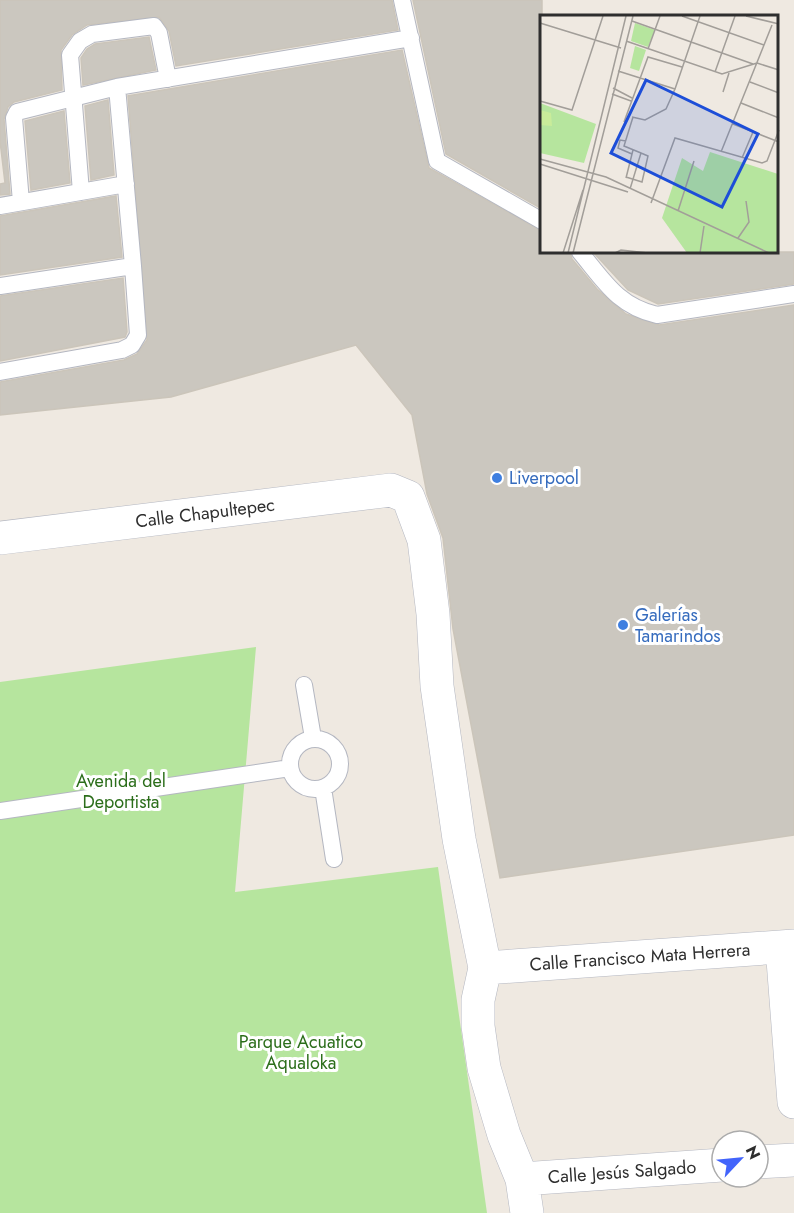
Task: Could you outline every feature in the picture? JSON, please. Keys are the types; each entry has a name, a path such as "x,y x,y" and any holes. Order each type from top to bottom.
{"street":[{"name":"Calle Chapultepec","path":"0,538 391,490 408,497 424,540 433,614 437,686 459,839 485,968"},
{"name":"Calle Francisco Mata Herrera","path":"485,968 788,947"},
{"path":"788,947 794,1102"},
{"path":"485,968 478,1000 478,1026 484,1068 504,1135 522,1179 527,1213"},
{"path":"770,1161 794,1160"},
{"name":"Calle Jesús Salgado","path":"522,1179 710,1166"}],"lane":[{"path":"402,0 437,161 540,220"},
{"path":"81,192 70,55 80,41 92,34 154,26 159,33 168,79"},
{"path":"21,202 14,118 23,109 117,87 411,38"},
{"path":"0,372 122,350 132,345 138,335 134,266 117,87"},
{"path":"0,206 126,184"},
{"path":"582,254 622,302 638,311 657,315 794,294"},
{"path":"0,285 134,266"},
{"path":"304,685 313,738"},
{"path":"313,738 333,745 339,754 341,764 339,775 332,783 322,788 312,789 302,786 294,778 290,768 295,748 313,738"},
{"path":"0,811 290,768"},
{"path":"322,788 334,859"}],"green space":[{"name":"Avenida del Deportista","path":"256,647 235,892 438,867 487,1213 0,1213 0,682"}],"building":[{"path":"0,0 392,0 398,30 176,66 169,31 159,17 87,25 72,35 61,50 62,90 14,102 8,107 4,119 10,194 0,195 0,184 5,183 0,141"},
{"path":"413,0 542,0 542,15 540,15 540,208 446,154"},
{"path":"149,37 156,70 83,85 81,58 87,49 95,44"},
{"name":"Galerías Tamarindos","path":"402,50 429,168 540,230 540,254 571,254 572,259 597,289 626,314 659,325 794,305 794,835 500,878 453,629 443,538 427,494 412,415 356,345 171,397 0,415 0,382 124,360 137,354 147,340 128,96"},
{"path":"108,100 114,175 91,180 85,106"},
{"path":"64,111 70,183 31,190 25,121"},
{"path":"116,196 122,257 0,275 0,216"},
{"path":"779,252 794,252 794,284 658,304 628,290 595,254 779,254"},
{"path":"123,278 127,332 125,337 0,361 0,296"}],"place":[{"name":"Liverpool","path":"497,478"},
{"name":"Galerías Tamarindos","path":"623,625"}],"park label":[{"name":"Parque Acuatico Aqualoka","path":"301,1052"}]}
